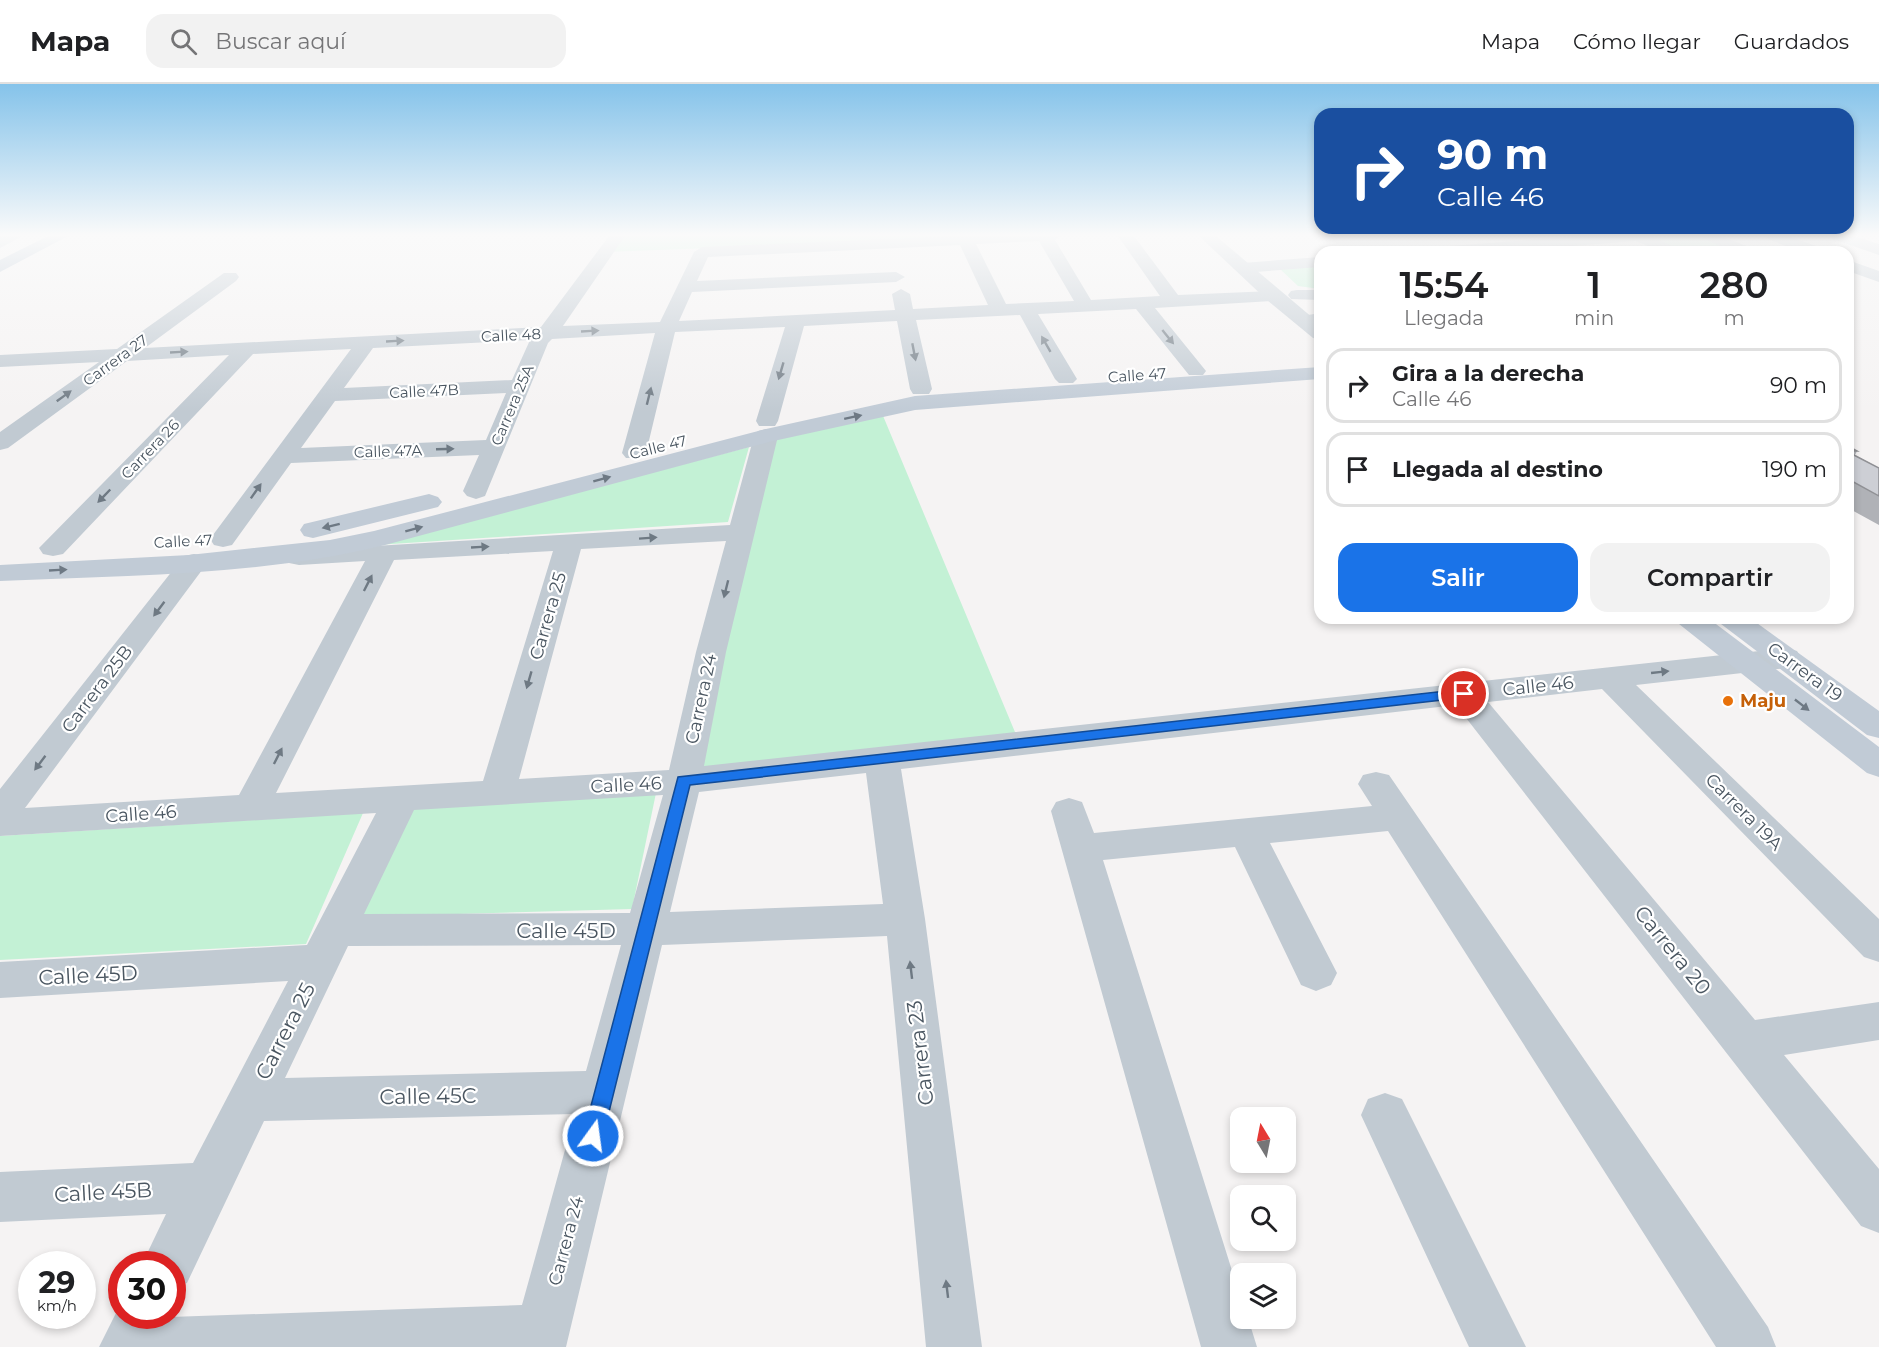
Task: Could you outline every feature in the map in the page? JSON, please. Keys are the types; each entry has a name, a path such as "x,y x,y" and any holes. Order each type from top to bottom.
{"main road":[{"name":"Calle 47","path":"1,569 53,548 305,532 634,453 915,403 1083,382 1196,371 1314,363"},
{"name":"Calle 47","path":"1,569 274,558 376,539 767,428 867,396 921,388 1314,373"},
{"name":"Carrera 19","path":"1697,624 1879,765"},
{"name":"Carrera 19","path":"1739,624 1879,727"}],"street":[{"name":"Carrera 27","path":"0,442 205,295"},
{"name":"Carrera 25A","path":"476,491 539,341 574,295"},
{"path":"634,453 666,327 681,295"},
{"path":"901,295 921,388"},
{"path":"993,295 1000,310"},
{"path":"1079,295 1086,306"},
{"path":"1168,295 1173,302"},
{"path":"1297,295 1314,295"},
{"path":"1297,295 1314,318"},
{"name":"Calle 48","path":"0,361 1273,296"},
{"path":"1273,296 1314,318"},
{"path":"1141,303 1196,371"},
{"path":"1026,309 1083,382"},
{"name":"Carrera 24","path":"540,1340 684,781 740,532 795,321"},
{"path":"223,539 366,343"},
{"name":"Carrera 26","path":"53,548 247,349"},
{"name":"Calle 47B","path":"327,395 520,386"},
{"path":"0,419 34,418"},
{"name":"Calle 47A","path":"282,456 495,447"},
{"name":"Calle 47","path":"274,558 740,532"},
{"name":"Carrera 25","path":"497,792 569,543"},
{"path":"251,807 384,552"},
{"name":"Carrera 25B","path":"0,815 194,562"},
{"name":"Calle 46","path":"0,823 684,781 1786,658"},
{"name":"Carrera 19A","path":"1610,678 1879,945"},
{"name":"Carrera 20","path":"1464,694 1747,1041 1879,1208"},
{"name":"Carrera 23","path":"882,759 905,919 954,1347"},
{"name":"Carrera 25","path":"175,1251 402,798"},
{"path":"1229,1347 1076,830 1246,832 1387,800 1743,1347"},
{"path":"1246,832 1316,973"},
{"name":"Calle 45D","path":"0,980 328,946 646,929 905,919"},
{"path":"1747,1041 1879,1021"},
{"name":"Calle 45C","path":"251,1100 604,1092"},
{"path":"1385,1114 1498,1347"},
{"name":"Calle 45B","path":"0,1197 207,1187"},
{"path":"133,1336 540,1340"}],"green space":[{"path":"881,411 1020,744 684,781 766,436"},
{"path":"749,447 728,522 376,545"},
{"path":"656,793 632,909 356,917 414,803"},
{"path":"363,813 306,944 0,960 0,836"}],"building":[{"path":"1854,455 1879,468 1879,496 1854,482"}],"place":[{"name":"Maju","path":"1728,701"}],"route":[{"path":"593,1136 684,781 1464,694"}]}
